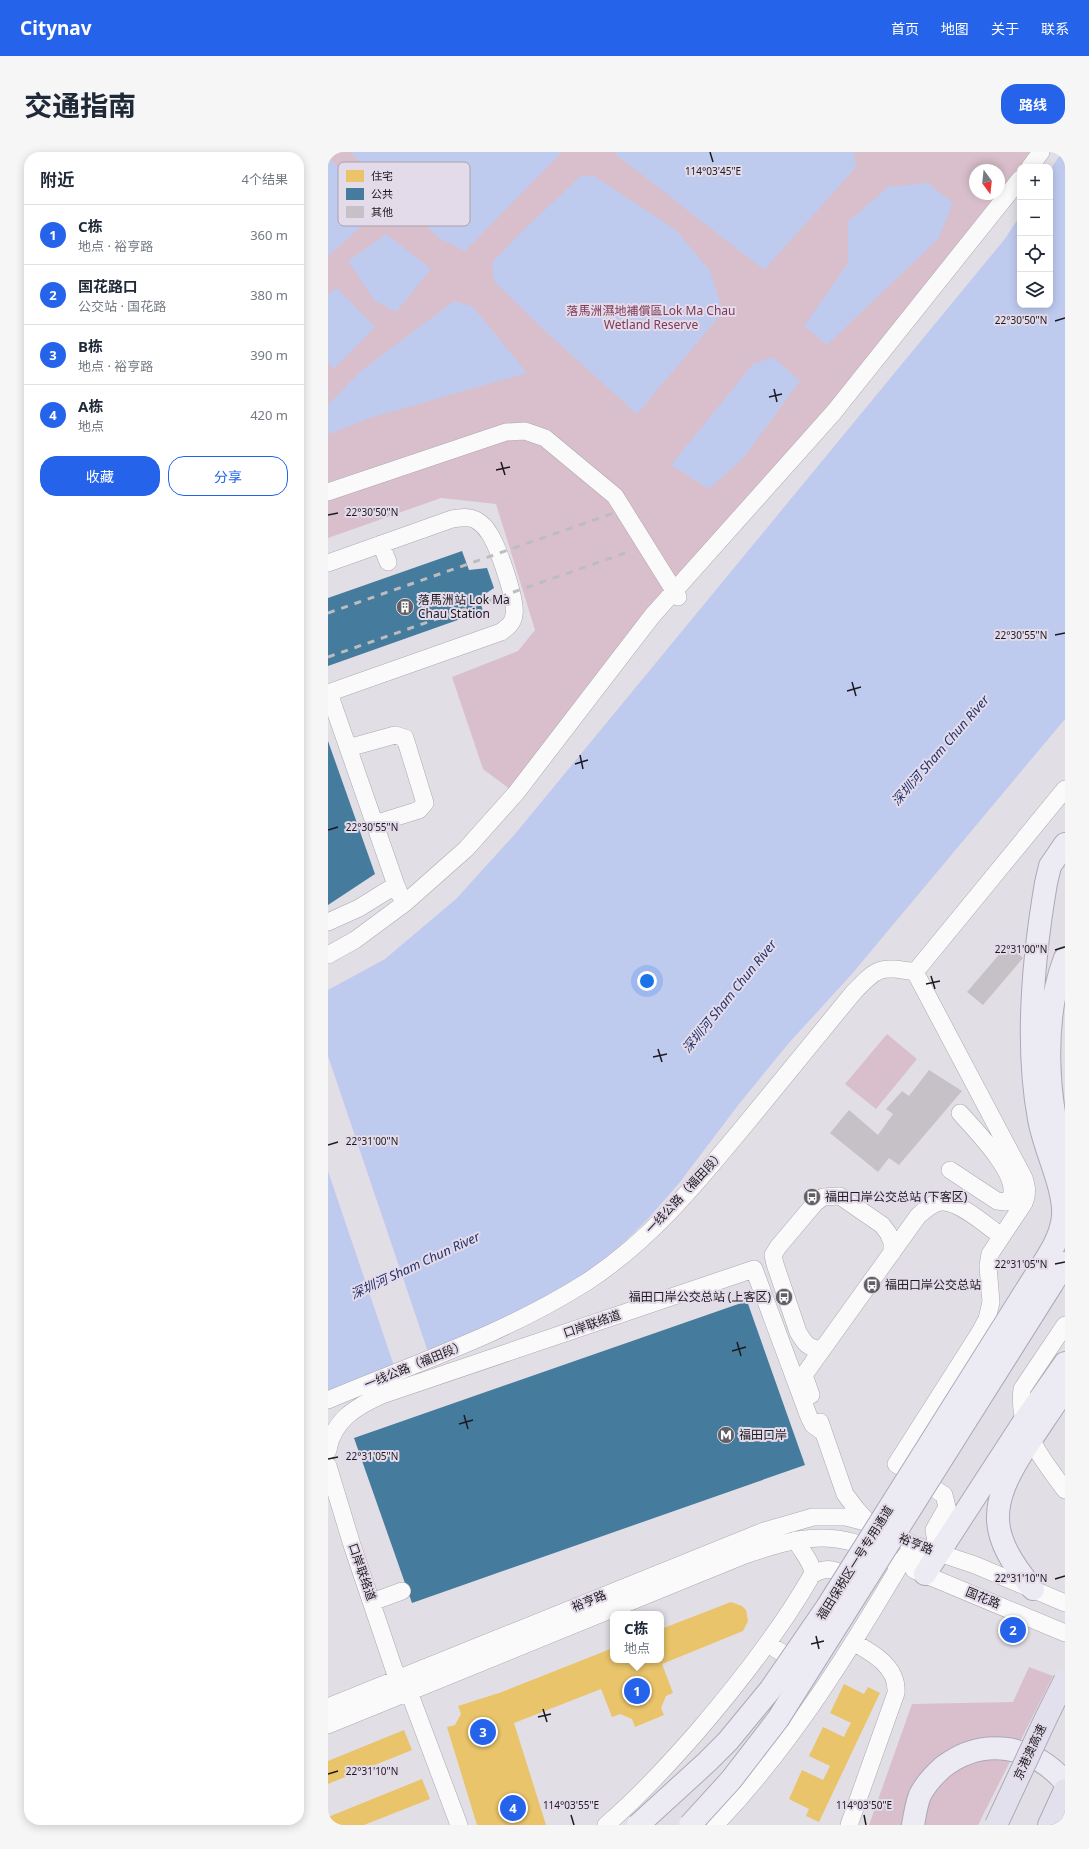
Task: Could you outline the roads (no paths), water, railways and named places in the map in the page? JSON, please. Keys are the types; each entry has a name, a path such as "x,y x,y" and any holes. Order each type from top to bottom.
{"highway":[{"name":"京港澳高速","path":"996,1825 1065,1680"},
{"path":"1049,1825 1065,1790"}],"main road":[{"path":"1044,1279 1061,1227 1063,1215 1060,1194 1039,1120 1033,1076 1031,1040 1033,995 1046,884 1050,866 1065,844"},
{"path":"1065,958 1054,998 1050,1047 1053,1108 1065,1160"},
{"path":"1044,1279 1065,1264"},
{"name":"福田保税区一号专用通道","path":"638,1825 707,1762 733,1735 770,1690 827,1608 1044,1279"},
{"name":"福田保税区一号专用通道","path":"690,1825 731,1780 778,1719 1044,1279"},
{"path":"1033,1589 1007,1552 1000,1536 998,1514 1002,1490 1027,1431 1065,1363"},
{"path":"925,1574 938,1553 1027,1431 1065,1389"},
{"path":"912,1825 920,1795 938,1772 950,1762 981,1749 1002,1748 1023,1752 1041,1760 1055,1770 1065,1782"}],"street":[{"path":"1032,164 1041,152"},
{"path":"328,955 355,940 405,903 466,849 516,793 652,616 676,594 834,412 1017,183"},
{"path":"328,492 506,432 525,431 545,438 615,496 676,594"},
{"path":"328,563 452,519 462,517 477,520 490,534 497,549 514,599 515,611 512,621 508,627 493,635 328,693 396,885 405,903"},
{"path":"381,544 388,562"},
{"path":"348,748 395,734 405,738 426,804 419,810 374,824"},
{"path":"1065,789 918,978 1024,1178 1027,1187 1027,1195 1024,1203 990,1254 988,1266 991,1302 987,1319 896,1464 944,1495 947,1507 934,1530 938,1553 975,1565 1065,1603"},
{"path":"328,922 360,908 396,885"},
{"name":"一线公路（福田段）","path":"328,1400 483,1338 525,1317 586,1282 627,1252 667,1215 701,1178 853,993 871,975 883,968 918,978"},
{"path":"950,1170 997,1201 1006,1202 1012,1195 1009,1178 1003,1165 960,1113"},
{"path":"822,1350 811,1348 804,1343 798,1332 774,1264 773,1255 778,1247 815,1203 823,1197 840,1196 882,1225 892,1242 892,1253"},
{"path":"869,1523 845,1494 804,1374 918,1216 929,1207 941,1202 954,1204 1001,1236"},
{"name":"口岸联络道","path":"328,1450 333,1435 343,1418 356,1408 382,1395 754,1269 809,1417 814,1425 823,1432"},
{"path":"1065,1325 1022,1389 1020,1401 1027,1431 1065,1490"},
{"name":"口岸联络道","path":"328,1466 352,1545 398,1678"},
{"name":"裕亨路","path":"328,1707 776,1527 813,1517 846,1517 869,1523 912,1544 938,1553"},
{"name":"裕亨路","path":"328,1725 745,1555 796,1540 814,1537 827,1537 857,1543 900,1565 938,1553"},
{"path":"796,1540 801,1551 812,1567 812,1575"},
{"path":"715,1825 771,1762 828,1681 912,1544"},
{"name":"国花路","path":"900,1565 925,1574 1065,1633"},
{"path":"606,1825 676,1756 713,1713 768,1644 812,1575 822,1570 831,1569 882,1595"},
{"path":"372,1602 402,1592"},
{"path":"849,1825 896,1693 897,1682 890,1669 881,1660 853,1642"},
{"path":"768,1644 828,1681"},
{"path":"409,1692 458,1825"}],"water":[{"path":"350,152 562,152 465,251 439,238 427,226 470,226 470,162 360,162"},
{"path":"613,152 854,152 856,167 764,270"},
{"name":"深圳河 Sham Chun River","path":"1062,152 1065,152 1065,719 851,975 788,1044 739,1104 680,1182 647,1220 597,1268 514,1315 328,1391 328,990 385,959 456,899 515,834 1004,240 1017,220 1017,308 1053,308 1053,166"},
{"path":"328,158 338,167 338,226 362,226 328,256"},
{"path":"581,176 594,176 676,230 710,271 723,312 637,414 545,331 494,281 492,263 521,232"},
{"path":"928,183 953,203 938,239 827,345 804,326 848,263 848,222 888,187"},
{"path":"386,234 431,269 396,312 375,301 348,261"},
{"path":"337,288 375,327 334,369 328,362 328,294"},
{"path":"454,301 473,307 527,373 370,418 328,434 328,405 362,370"},
{"path":"773,357 800,381 744,457 709,489 671,465 753,364"}],"railway":[{"path":"328,613 614,513"},
{"path":"328,657 628,552"}],"place":[{"name":"落馬洲站 Lok Ma Chau Station","path":"405,607"},
{"name":"福田口岸公交总站 (下客区)","path":"812,1197"},
{"name":"福田口岸公交总站","path":"872,1285"},
{"name":"福田口岸公交总站 (上客区)","path":"784,1297"},
{"name":"福田口岸","path":"726,1435"},
{"name":"国花路口","path":"1013,1630"},
{"name":"C栋","path":"637,1691"},
{"name":"B栋","path":"483,1732"},
{"name":"A栋","path":"513,1808"}],"park label":[{"name":"落馬洲濕地補償區Lok Ma Chau Wetland Reserve","path":"651,318"}]}
